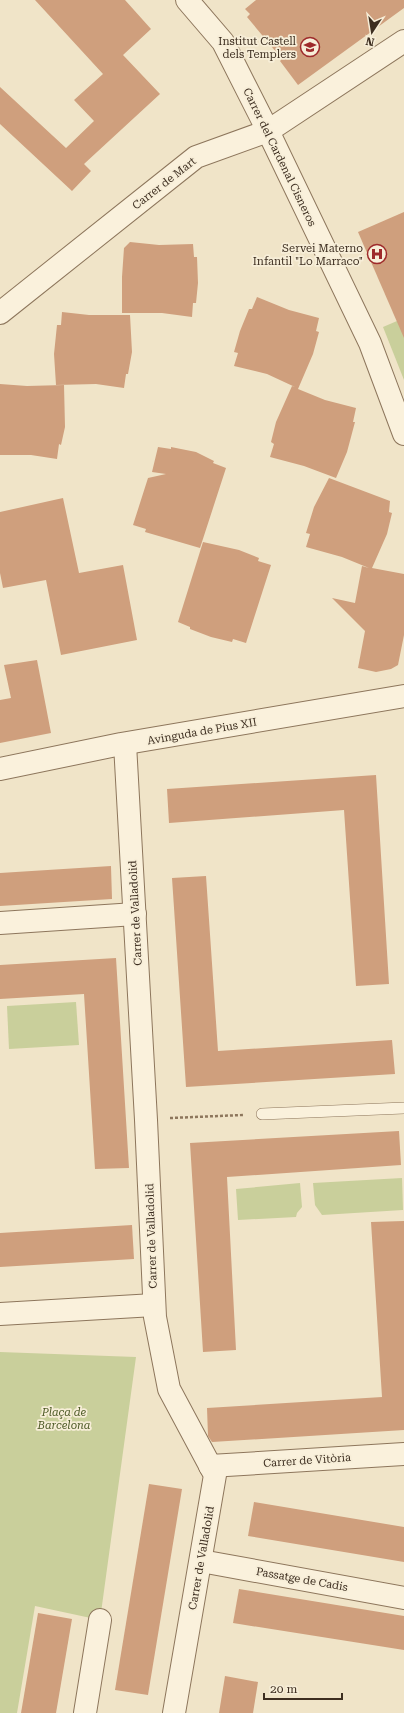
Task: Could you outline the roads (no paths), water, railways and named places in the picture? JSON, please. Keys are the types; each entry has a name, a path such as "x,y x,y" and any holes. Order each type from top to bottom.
{"street":[{"name":"Carrer del Cardenal Cisneros","path":"187,0 222,42 268,131 370,343 404,434"},
{"name":"Carrer de Mart","path":"0,313 196,156 268,131 404,41"},
{"name":"Avinguda de Pius XII","path":"0,770 125,744 404,697"},
{"name":"Carrer de Valladolid","path":"125,744 146,1120 154,1305 169,1389 215,1475 174,1713"},
{"path":"0,923 135,914"},
{"path":"0,1314 154,1305"},
{"name":"Carrer de Vitòria","path":"210,1466 404,1454"},
{"name":"Passatge de Cadis","path":"201,1561 404,1598"},
{"path":"85,1713 100,1620"}],"lane":[{"path":"262,1114 404,1108"}],"place":[{"name":"Institut Castell dels Templers","path":"310,47"},
{"name":"Servei Materno Infantil \"Lo Marraco\"","path":"377,254"}],"park label":[{"name":"Plaça de Barcelona","path":"64,1418"}]}
